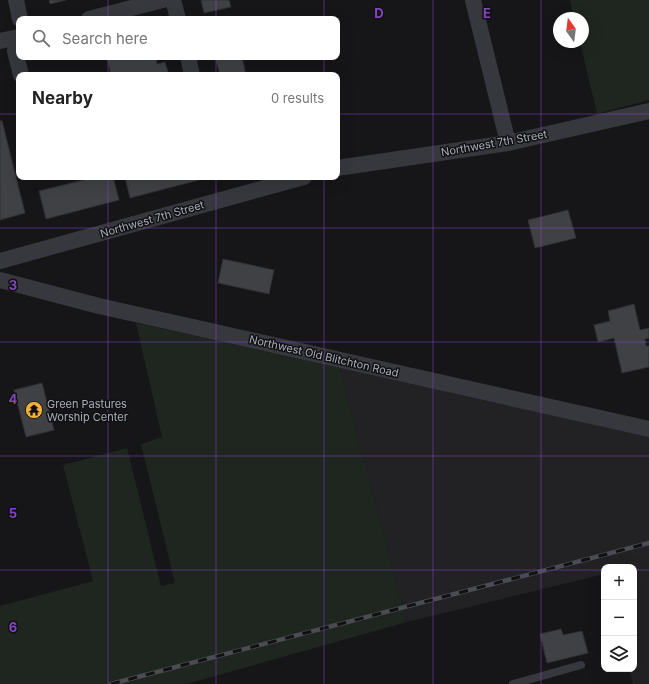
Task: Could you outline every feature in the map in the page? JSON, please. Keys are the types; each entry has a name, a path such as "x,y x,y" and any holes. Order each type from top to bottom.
{"street":[{"path":"16,0 19,16"},
{"path":"101,16 163,0"},
{"path":"173,0 177,16"},
{"path":"473,0 508,143"},
{"path":"0,41 16,38"},
{"path":"17,60 20,72"},
{"path":"189,60 191,72"},
{"name":"Northwest 7th Street","path":"340,168 508,143 649,110"},
{"name":"Northwest 7th Street","path":"0,261 291,180"},
{"name":"Northwest Old Blitchton Road","path":"0,280 106,308 649,429"}],"lane":[{"path":"513,684 581,665"}],"shaded area":[{"path":"570,0 649,0 649,100 597,114 581,48 589,48 589,12 573,12"},
{"path":"136,323 340,368 407,622 187,684 0,684 0,606 93,581 63,465 127,448 161,586 175,583 141,444 162,437"},
{"path":"340,368 649,437 649,684 633,684 630,672 637,672 637,564 601,564 601,575 407,622"}],"building":[{"path":"49,0 66,0 50,4"},
{"path":"201,0 229,0 231,7 204,13"},
{"path":"107,60 156,60 157,64 165,62 168,72 110,72"},
{"path":"216,60 243,60 245,72 219,72"},
{"path":"0,121 2,121 25,213 0,220"},
{"path":"84,180 114,180 119,200 46,219 39,191"},
{"path":"126,180 199,180 130,198"},
{"path":"568,210 576,238 535,248 528,220"},
{"path":"223,259 274,270 269,294 218,283"},
{"path":"634,304 640,330 649,328 649,338 645,339 646,346 649,346 649,367 622,373 614,338 598,342 594,325 610,321 608,311"},
{"name":"Green Pastures Worship Center","path":"42,383 54,430 26,437 14,390"},
{"path":"561,629 563,635 582,631 588,653 547,663 540,634"}],"railway":[{"path":"111,684 649,543"}],"place":[{"name":"Green Pastures Worship Center","path":"34,410"}]}
